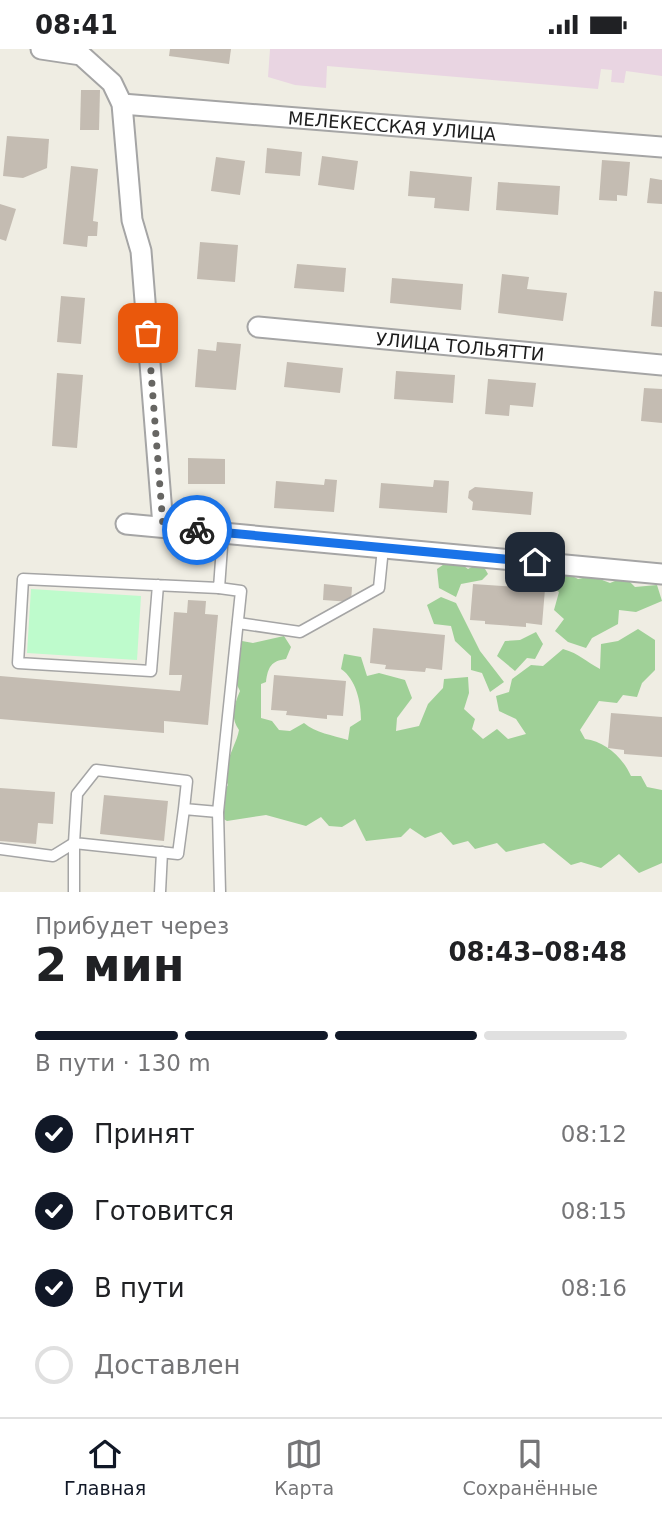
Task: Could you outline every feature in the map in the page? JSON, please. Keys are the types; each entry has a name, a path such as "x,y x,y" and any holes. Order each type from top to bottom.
{"street":[{"path":"41,49 81,55 112,83 122,104 132,220 141,251 163,526"},
{"name":"МЕЛЕКЕССКАЯ УЛИЦА","path":"122,104 662,147"},
{"name":"УЛИЦА ТОЛЬЯТТИ","path":"258,327 662,365"},
{"path":"126,524 662,574"}],"lane":[{"path":"219,588 223,533"},
{"path":"238,623 300,632 379,588 383,548"},
{"path":"158,585 151,671 18,663 23,579 158,585 219,588 241,591 218,812 220,892"},
{"path":"0,849 53,856 74,843 178,854 187,781 96,770 77,794 74,843 74,892"},
{"path":"184,809 218,812"},
{"path":"160,892 162,852"}],"shaded area":[{"path":"270,49 662,49 662,76 626,71 624,83 611,82 612,70 601,69 598,89 327,66 326,88 295,85 268,77"}],"green space":[{"path":"453,558 468,569 481,562 488,574 482,580 461,584 456,597 439,588 437,569"},
{"path":"563,571 578,579 592,576 610,583 625,577 635,587 657,585 662,601 636,612 619,610 618,624 592,638 586,648 568,642 555,631 564,619 554,610 559,592 541,578 549,572"},
{"path":"31,589 141,596 137,660 27,653"},
{"path":"441,597 456,603 480,651 504,682 490,692 482,673 471,670 471,656 455,641 451,626 434,624 427,605"},
{"path":"638,629 655,640 655,670 642,683 637,697 623,695 617,703 599,701 580,730 585,739 600,743 612,751 631,776 641,776 647,787 662,790 662,863 639,873 619,854 601,868 581,862 571,865 544,843 506,852 497,843 475,849 468,841 453,845 441,832 425,838 410,828 401,837 366,841 355,819 342,827 329,826 321,817 306,826 266,815 227,821 220,817 222,795 228,785 227,764 239,730 234,711 240,691 236,683 242,641 253,643 284,636 291,647 286,659 271,666 266,682 261,684 261,718 272,721 279,730 290,731 304,723 348,740 350,727 361,720 361,713 354,685 341,669 344,654 361,657 367,676 379,673 405,680 412,698 397,718 396,731 419,726 428,704 443,688 444,679 468,677 469,693 464,709 475,719 472,729 483,739 497,729 508,739 526,734 516,719 499,711 496,696 509,692 512,679 531,665 543,666 563,649 600,669 601,644 618,641"},
{"path":"536,632 543,644 535,659 527,658 515,671 497,656 505,641 520,640"}],"building":[{"path":"170,49 231,49 229,64 169,56"},
{"path":"81,90 100,90 99,130 80,130"},
{"path":"7,136 49,139 47,168 23,178 3,176"},
{"path":"267,148 302,152 300,176 265,173"},
{"path":"322,156 358,161 354,190 318,185"},
{"path":"216,157 245,161 240,195 211,191"},
{"path":"602,160 630,162 627,196 617,195 617,201 599,200"},
{"path":"71,166 98,169 93,221 98,222 97,236 88,236 87,247 63,244"},
{"path":"410,171 472,177 469,211 434,208 435,198 408,196"},
{"path":"650,178 662,180 662,204 647,203"},
{"path":"498,182 560,186 558,215 496,210"},
{"path":"0,204 16,209 6,241 0,239"},
{"path":"200,242 238,245 235,282 197,279"},
{"path":"297,264 346,268 344,292 294,288"},
{"path":"502,274 529,277 527,289 567,293 563,321 498,313"},
{"path":"392,278 463,284 461,310 390,303"},
{"path":"654,291 662,292 662,327 651,326"},
{"path":"61,296 85,298 81,344 57,342"},
{"path":"217,342 241,344 236,390 195,387 198,349 216,351"},
{"path":"287,362 343,368 340,393 284,387"},
{"path":"396,371 455,375 453,403 394,399"},
{"path":"57,373 83,375 77,448 52,446"},
{"path":"488,379 536,383 533,407 510,405 509,416 485,414"},
{"path":"644,388 662,389 662,423 641,421"},
{"path":"188,458 225,459 225,484 188,484"},
{"path":"325,479 337,480 334,512 274,508 276,481 324,485"},
{"path":"434,480 449,481 447,513 379,508 381,483 433,487"},
{"path":"475,487 533,492 531,515 472,510 473,502 468,498 469,491"},
{"path":"324,584 352,587 351,602 323,600"},
{"path":"473,584 545,589 542,625 526,623 526,627 485,624 485,621 470,620"},
{"path":"188,600 206,601 205,614 218,615 208,725 164,721 164,733 0,719 0,676 180,691 182,675 169,675 174,612 187,613"},
{"path":"373,628 445,635 442,670 426,668 425,672 385,669 386,665 370,663"},
{"path":"274,675 346,681 343,716 327,715 327,719 286,715 287,711 271,710"},
{"path":"611,713 662,717 662,757 624,754 624,750 608,748"},
{"path":"0,788 55,792 53,824 38,823 36,844 0,841"},
{"path":"104,795 168,801 164,841 100,834"}],"way so far":[{"path":"148,333 163,526 197,530"}],"route":[{"path":"197,530 535,562"}]}
